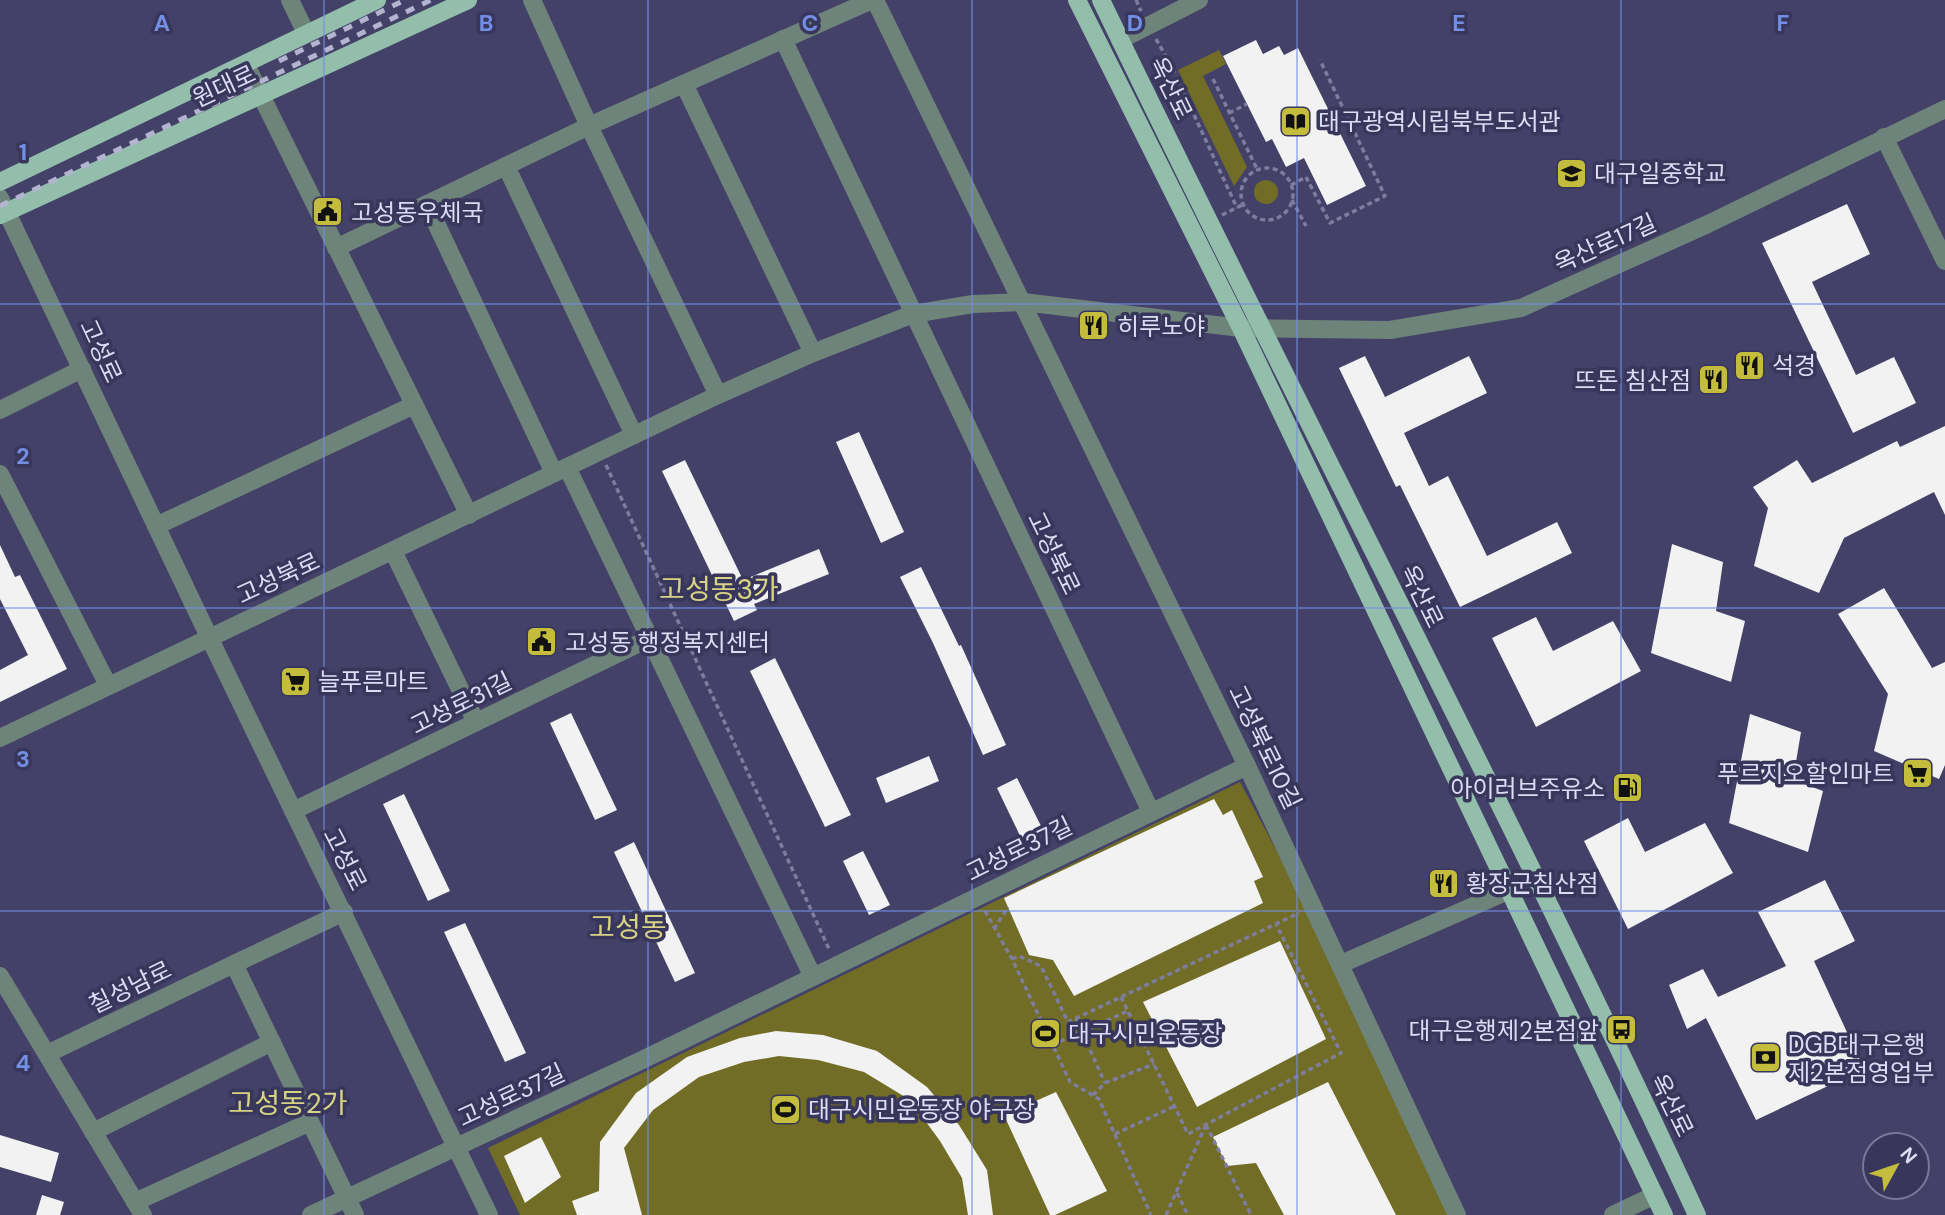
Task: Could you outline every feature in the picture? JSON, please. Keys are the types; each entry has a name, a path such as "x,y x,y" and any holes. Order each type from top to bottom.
{"main road":[{"name":"원대로","path":"0,182 377,0"},
{"name":"원대로","path":"2,209 262,96 468,0"},
{"name":"옥산로","path":"1077,0 1241,328 1664,1215"},
{"name":"옥산로","path":"1101,0 1538,884 1698,1215"}],"street":[{"path":"290,0 306,33"},
{"path":"532,0 589,127 718,395"},
{"path":"336,248 589,127 873,0 1023,302"},
{"path":"1121,40 1199,0"},
{"name":"고성북로","path":"783,40 1151,812"},
{"path":"246,65 469,515"},
{"path":"684,84 813,353"},
{"name":"옥산로17길","path":"1241,328 1390,330 1521,308 1708,224 1945,108"},
{"path":"1884,137 1945,261"},
{"path":"506,166 634,435"},
{"path":"427,204 561,470 650,638 813,977"},
{"name":"고성로","path":"2,209 82,369 489,1215"},
{"name":"고성북로","path":"0,738 718,395 813,353 913,314 973,304 1023,302 1241,328"},
{"name":"고성북로10길","path":"1023,302 1314,905 1457,1215"},
{"path":"0,410 82,369"},
{"path":"156,526 414,405"},
{"path":"0,474 108,685"},
{"path":"393,551 476,722"},
{"name":"고성로31길","path":"293,811 650,638"},
{"name":"고성로37길","path":"347,1198 456,1149 1247,766"},
{"path":"1341,964 1510,890"},
{"name":"칠성남로","path":"47,1054 344,912"},
{"path":"234,964 355,1215"},
{"path":"0,976 139,1209 310,1122"},
{"path":"93,1132 272,1042"},
{"path":"1613,1215 1655,1195"},
{"path":"311,1215 347,1198"}],"path":[{"path":"1136,0 1172,67 1237,208"},
{"path":"1291,185 1306,177 1330,223 1384,196 1320,61"},
{"path":"1213,79 1257,170"},
{"path":"1229,113 1247,104"},
{"path":"1292,200 1286,213 1271,221 1262,221 1247,212 1242,205 1241,188 1249,174 1257,170 1275,169 1283,173 1291,185 1292,200 1306,226"},
{"path":"600,451 837,965"},
{"path":"977,897 1012,959 1070,1082 1099,1099 1151,1215"},
{"path":"1012,959 1019,956 1041,966 1068,1023 1314,905"},
{"path":"994,929 1008,907"},
{"path":"1121,997 1188,1134 1341,1053 1276,924"},
{"path":"1052,1045 1128,1011"},
{"path":"1076,1018 1105,1083"},
{"path":"1093,1095 1105,1083 1154,1064"},
{"path":"1115,1134 1175,1106"},
{"path":"1166,1215 1206,1125"},
{"path":"1206,1125 1251,1215"},
{"path":"1177,1193 1188,1215"}],"shaded area":[{"path":"1219,50 1226,64 1203,76 1247,167 1234,186 1178,70"},
{"path":"1266,180 1277,187 1278,192 1271,203 1266,204 1255,197 1254,192 1261,181"},
{"name":"대구시민운동장","path":"1240,782 1313,919 1453,1215 520,1215 488,1148"}],"building":[{"name":"대구광역시립북부도서관","path":"1256,40 1263,54 1279,46 1284,55 1298,48 1366,186 1327,205 1304,158 1286,167 1272,139 1266,142 1223,56"},
{"path":"1847,204 1870,254 1812,282 1856,375 1894,357 1916,403 1853,433 1762,243"},
{"path":"1365,356 1385,397 1469,356 1487,393 1404,433 1429,486 1448,476 1487,556 1557,522 1572,553 1460,607 1400,485 1396,487 1339,368"},
{"path":"1945,426 1945,515 1934,492 1844,538 1819,593 1754,566 1768,508 1753,487 1797,460 1812,483 1897,441 1900,447"},
{"path":"859,432 904,532 881,543 836,442"},
{"path":"685,460 743,580 819,549 829,574 754,604 757,610 734,621 662,471"},
{"path":"1672,544 1723,562 1716,611 1745,621 1731,682 1651,653"},
{"path":"0,545 15,577 20,575 67,669 0,702 0,670 28,655 0,599"},
{"path":"921,567 959,646 961,645 1006,745 983,755 900,577"},
{"path":"1884,588 1932,668 1945,662 1945,765 1939,779 1874,751 1888,694 1838,614"},
{"path":"1536,617 1553,651 1613,621 1641,671 1536,727 1492,638"},
{"path":"775,658 851,815 825,827 750,671"},
{"path":"571,713 617,810 595,820 550,723"},
{"path":"1750,714 1801,732 1793,780 1823,791 1808,852 1729,823"},
{"path":"929,756 939,781 886,803 876,778"},
{"path":"1017,778 1044,832 1023,842 997,788"},
{"path":"404,794 450,891 428,901 383,804"},
{"path":"1214,799 1223,815 1232,810 1263,877 1254,881 1263,903 1074,996 1053,960 1029,955 1004,898"},
{"path":"1628,818 1645,852 1705,823 1733,873 1628,929 1584,841"},
{"path":"634,842 695,973 675,982 614,852"},
{"path":"863,851 890,905 869,915 843,861"},
{"path":"1825,880 1855,941 1814,961 1864,1069 1756,1120 1706,1018 1687,1029 1669,985 1703,969 1718,997 1786,966 1758,912"},
{"path":"465,923 526,1053 505,1062 444,932"},
{"path":"1280,941 1326,1039 1197,1107 1143,1002"},
{"path":"776,1031 823,1035 877,1051 927,1087 959,1125 987,1170 993,1215 968,1215 962,1178 940,1141 910,1100 864,1072 818,1060 779,1056 744,1062 699,1077 653,1110 624,1148 642,1215 577,1215 572,1201 599,1191 600,1142 636,1093 687,1057 740,1038"},
{"path":"1328,1082 1396,1215 1284,1215 1256,1163 1227,1166 1213,1137"},
{"path":"1056,1092 1107,1191 1050,1215 1004,1115"},
{"path":"0,1135 59,1153 51,1182 0,1167"},
{"path":"541,1137 561,1177 525,1203 504,1156"},
{"path":"42,1195 64,1202 60,1215 36,1215"}],"railway":[{"path":"279,61 405,0"},
{"path":"0,206 431,0"}],"place":[{"name":"대구광역시립북부도서관","path":"1295,121"},
{"name":"대구일중학교","path":"1571,173"},
{"name":"고성동우체국","path":"328,212"},
{"name":"히루노야","path":"1094,326"},
{"name":"석경","path":"1749,365"},
{"name":"뜨돈 침산점","path":"1714,380"},
{"name":"고성동 행정복지센터","path":"542,642"},
{"name":"늘푸른마트","path":"295,681"},
{"name":"푸르지오할인마트","path":"1917,773"},
{"name":"아이러브주유소","path":"1628,788"},
{"name":"황장군침산점","path":"1443,883"},
{"name":"대구은행제2본점앞","path":"1622,1030"},
{"name":"대구시민운동장","path":"1045,1033"},
{"name":"DGB대구은행 제2본점영업부","path":"1765,1058"},
{"name":"대구시민운동장 야구장","path":"785,1109"}],"district":[{"name":"고성동3가","path":"719,589"},
{"name":"고성동","path":"628,927"},
{"name":"고성동2가","path":"288,1103"}]}
